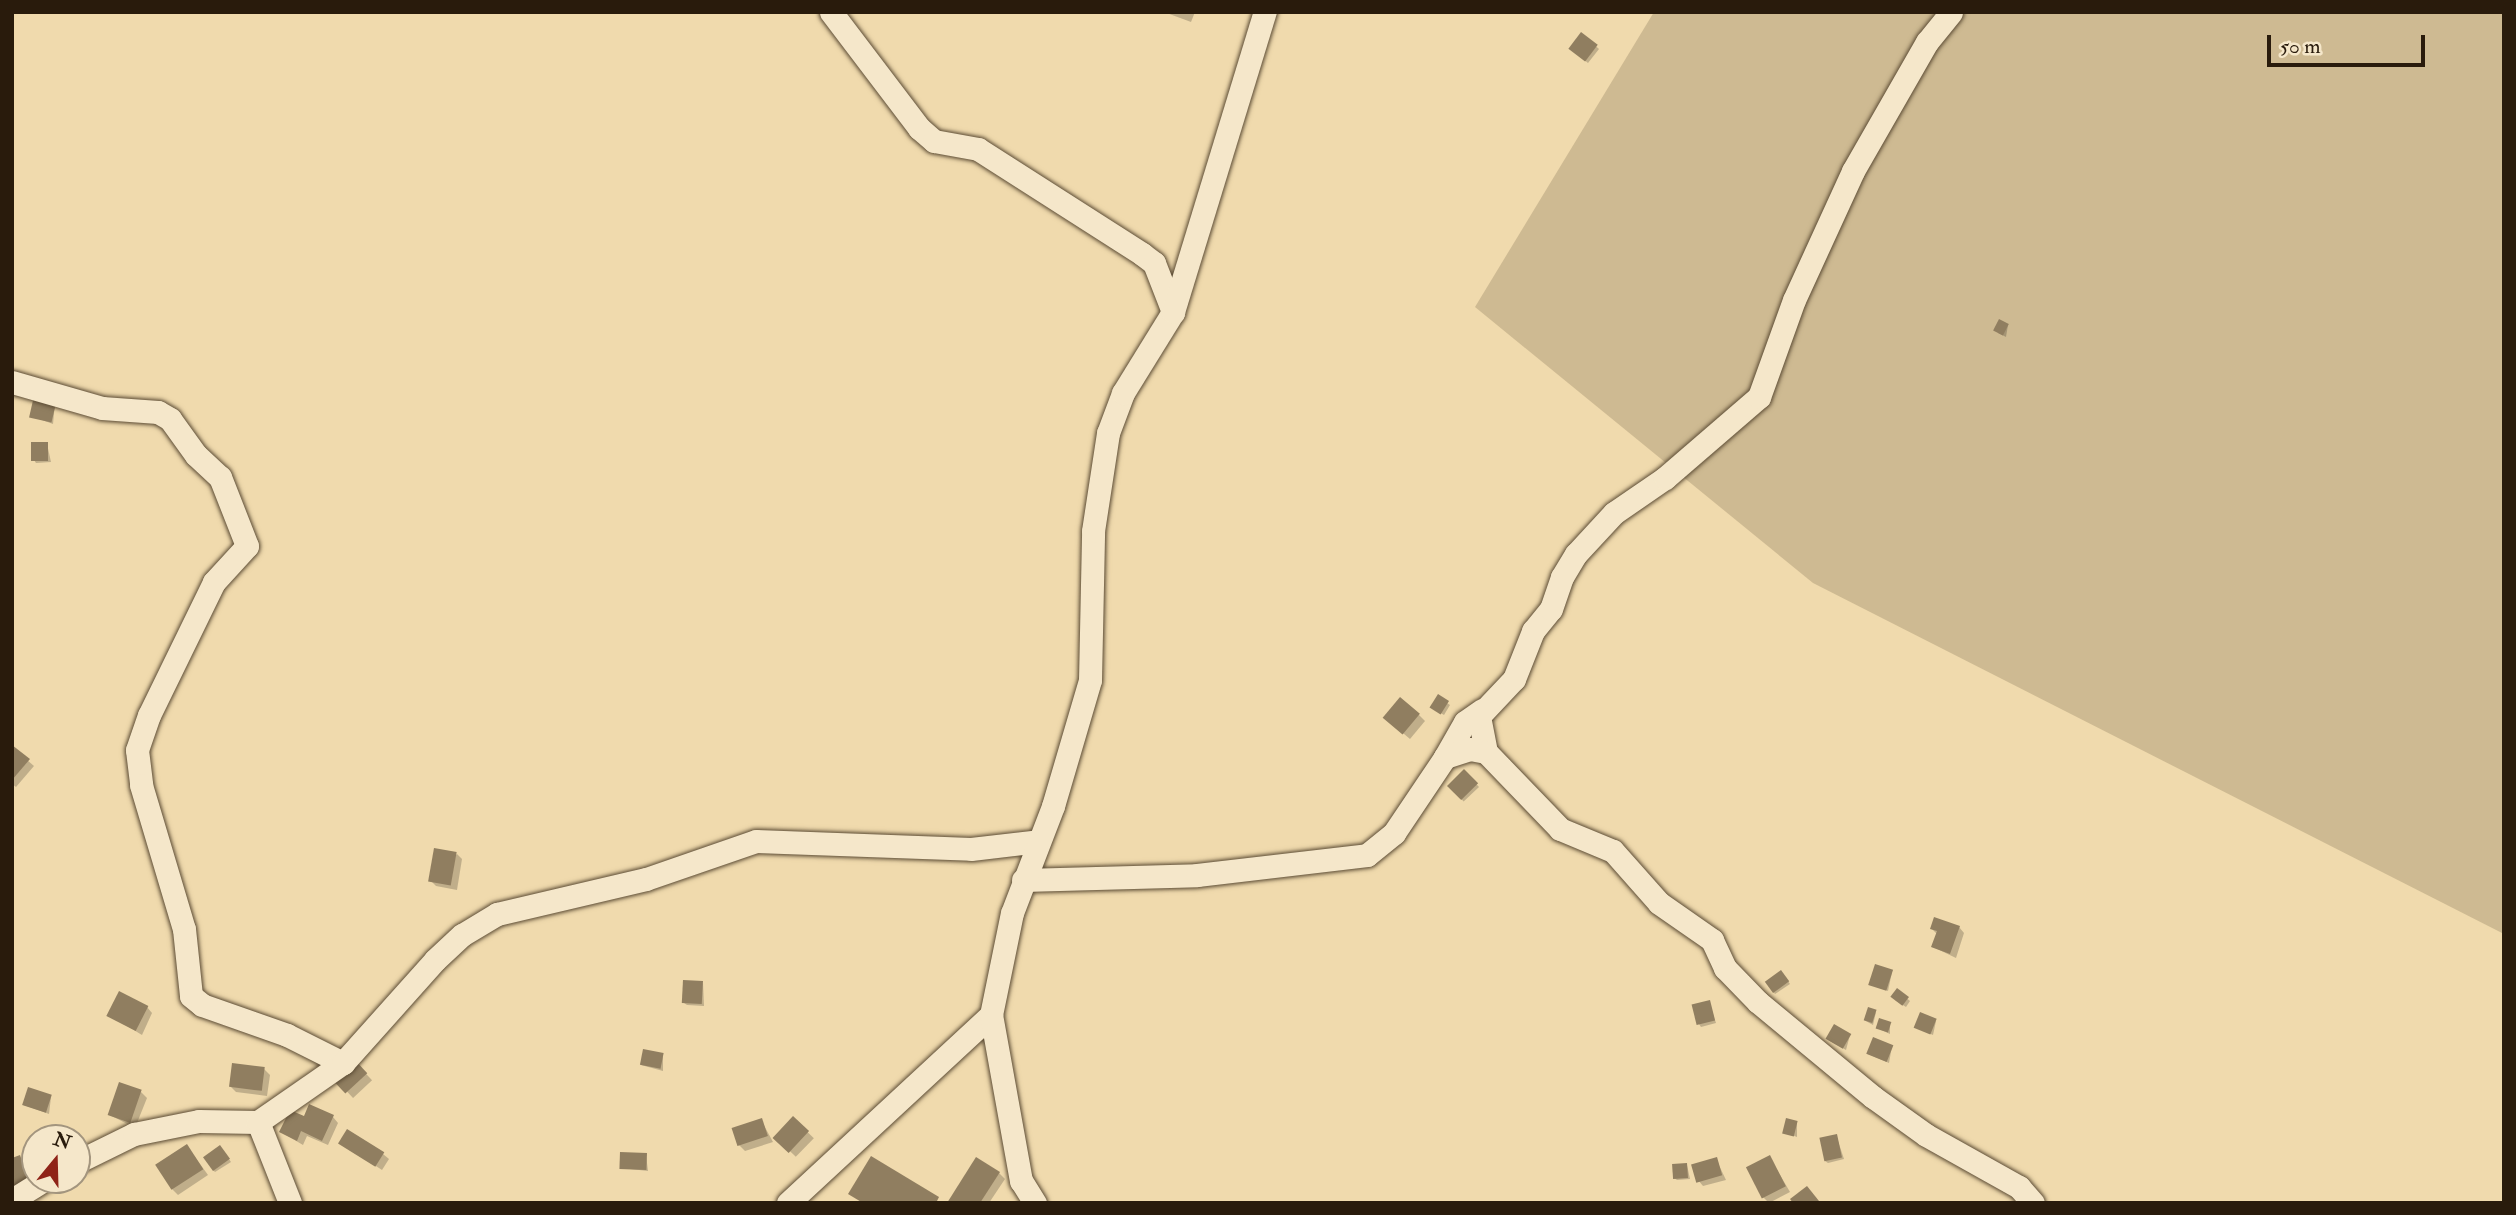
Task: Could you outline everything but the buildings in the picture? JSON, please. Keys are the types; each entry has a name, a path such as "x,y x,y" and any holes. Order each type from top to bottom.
{"street":[{"path":"831,12 919,128 934,141 978,149 1142,254 1154,263 1173,312"},
{"path":"1034,1203 1021,1181 991,1015 1023,880 1039,841 1090,680 1093,531 1108,433 1124,393 1173,312 1265,12"},
{"path":"1023,880 1197,876 1367,855 1394,833 1465,722 1482,710 1514,679 1533,631 1551,608 1562,577 1576,554 1614,513 1665,478 1759,397 1794,300 1848,182 1927,42 1951,12"},
{"path":"12,382 102,408 158,412 170,419 196,455 220,477 247,546 214,582 149,715 137,750 141,785 178,906 191,996 202,1005 287,1035 343,1063"},
{"path":"1482,710 1479,723 1486,752 1560,830 1613,852 1658,903 1712,940 1725,968 1758,1002 1873,1097 1926,1135 2019,1187 2033,1203"},
{"path":"1445,757 1470,749 1486,752"},
{"path":"91,1155 134,1134 199,1121 258,1122 343,1063 435,960 462,935 497,914 646,879 755,841 971,849 1039,841"},
{"path":"788,1203 991,1015"},
{"path":"258,1122 290,1203"}],"shaded area":[{"path":"1654,12 2504,12 2504,934 1813,583 1475,307"}]}
